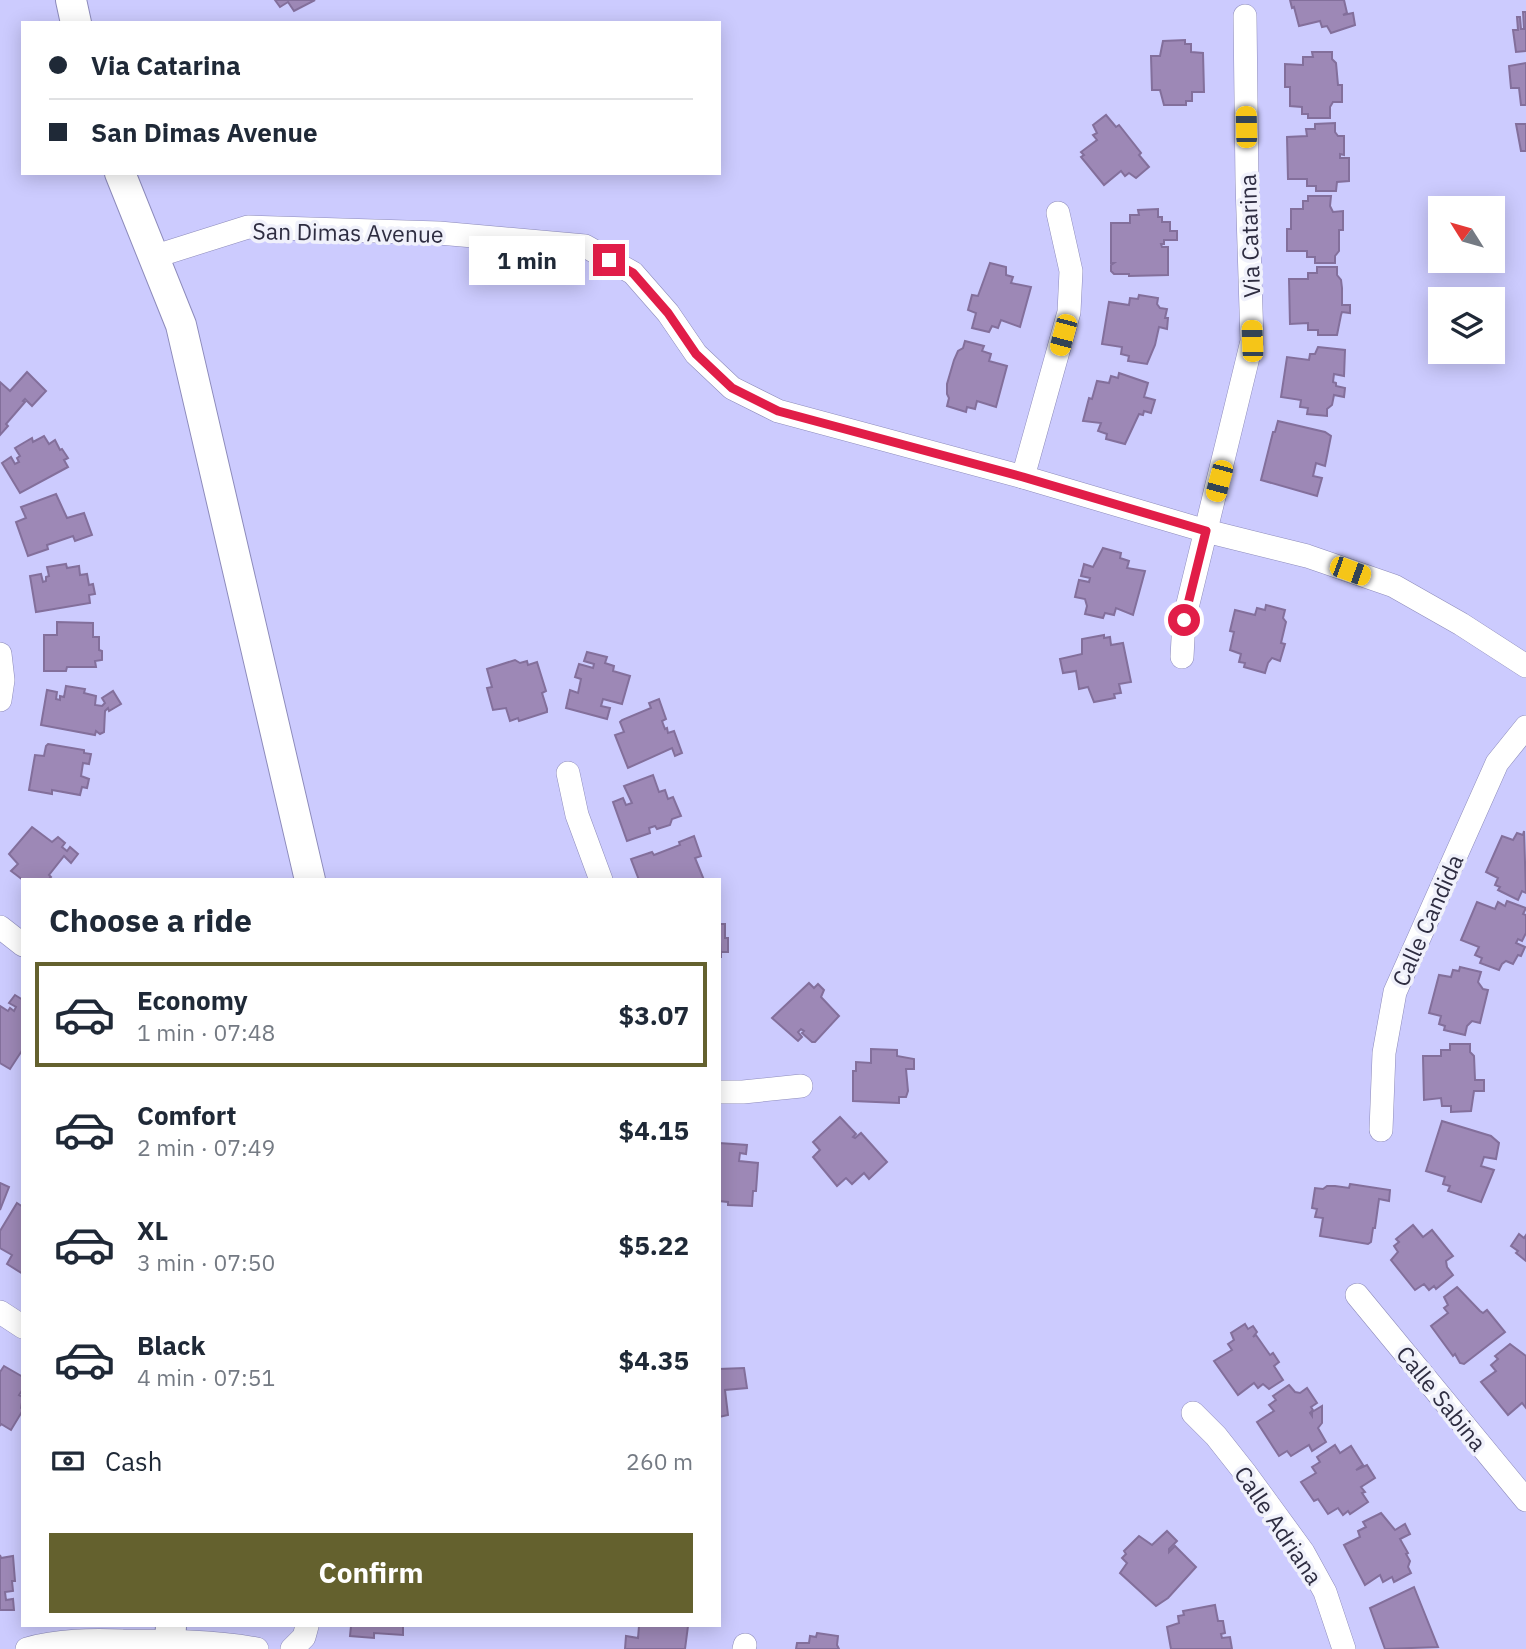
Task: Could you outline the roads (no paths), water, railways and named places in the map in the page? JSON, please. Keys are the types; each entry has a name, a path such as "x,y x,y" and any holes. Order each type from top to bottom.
{"street":[{"path":"71,0 76,21"},
{"name":"Via Catarina","path":"1182,657 1184,620 1252,341 1245,16"},
{"path":"121,175 181,325 310,878"},
{"path":"1023,477 1069,312 1071,271 1058,214"},
{"name":"San Dimas Avenue","path":"153,257 248,227 439,233 585,246 633,273 668,313 696,354 732,388 778,411 1023,477 1206,531 1307,556 1394,586 1461,624 1526,666"},
{"path":"0,654 3,680 0,700"},
{"name":"Calle Candida","path":"1381,1130 1384,1053 1395,992 1497,763 1526,727"},
{"path":"568,773 578,815 600,878"},
{"path":"0,927 21,943"},
{"path":"721,1091 743,1092 801,1086"},
{"name":"Calle Sabina","path":"1357,1295 1526,1500"},
{"path":"0,1312 21,1325"},
{"name":"Calle Adriana","path":"1193,1413 1216,1436 1303,1552 1325,1592 1344,1649"},
{"path":"292,1649 304,1636 307,1627"},
{"path":"27,1649 46,1643 170,1638 257,1649"}]}
